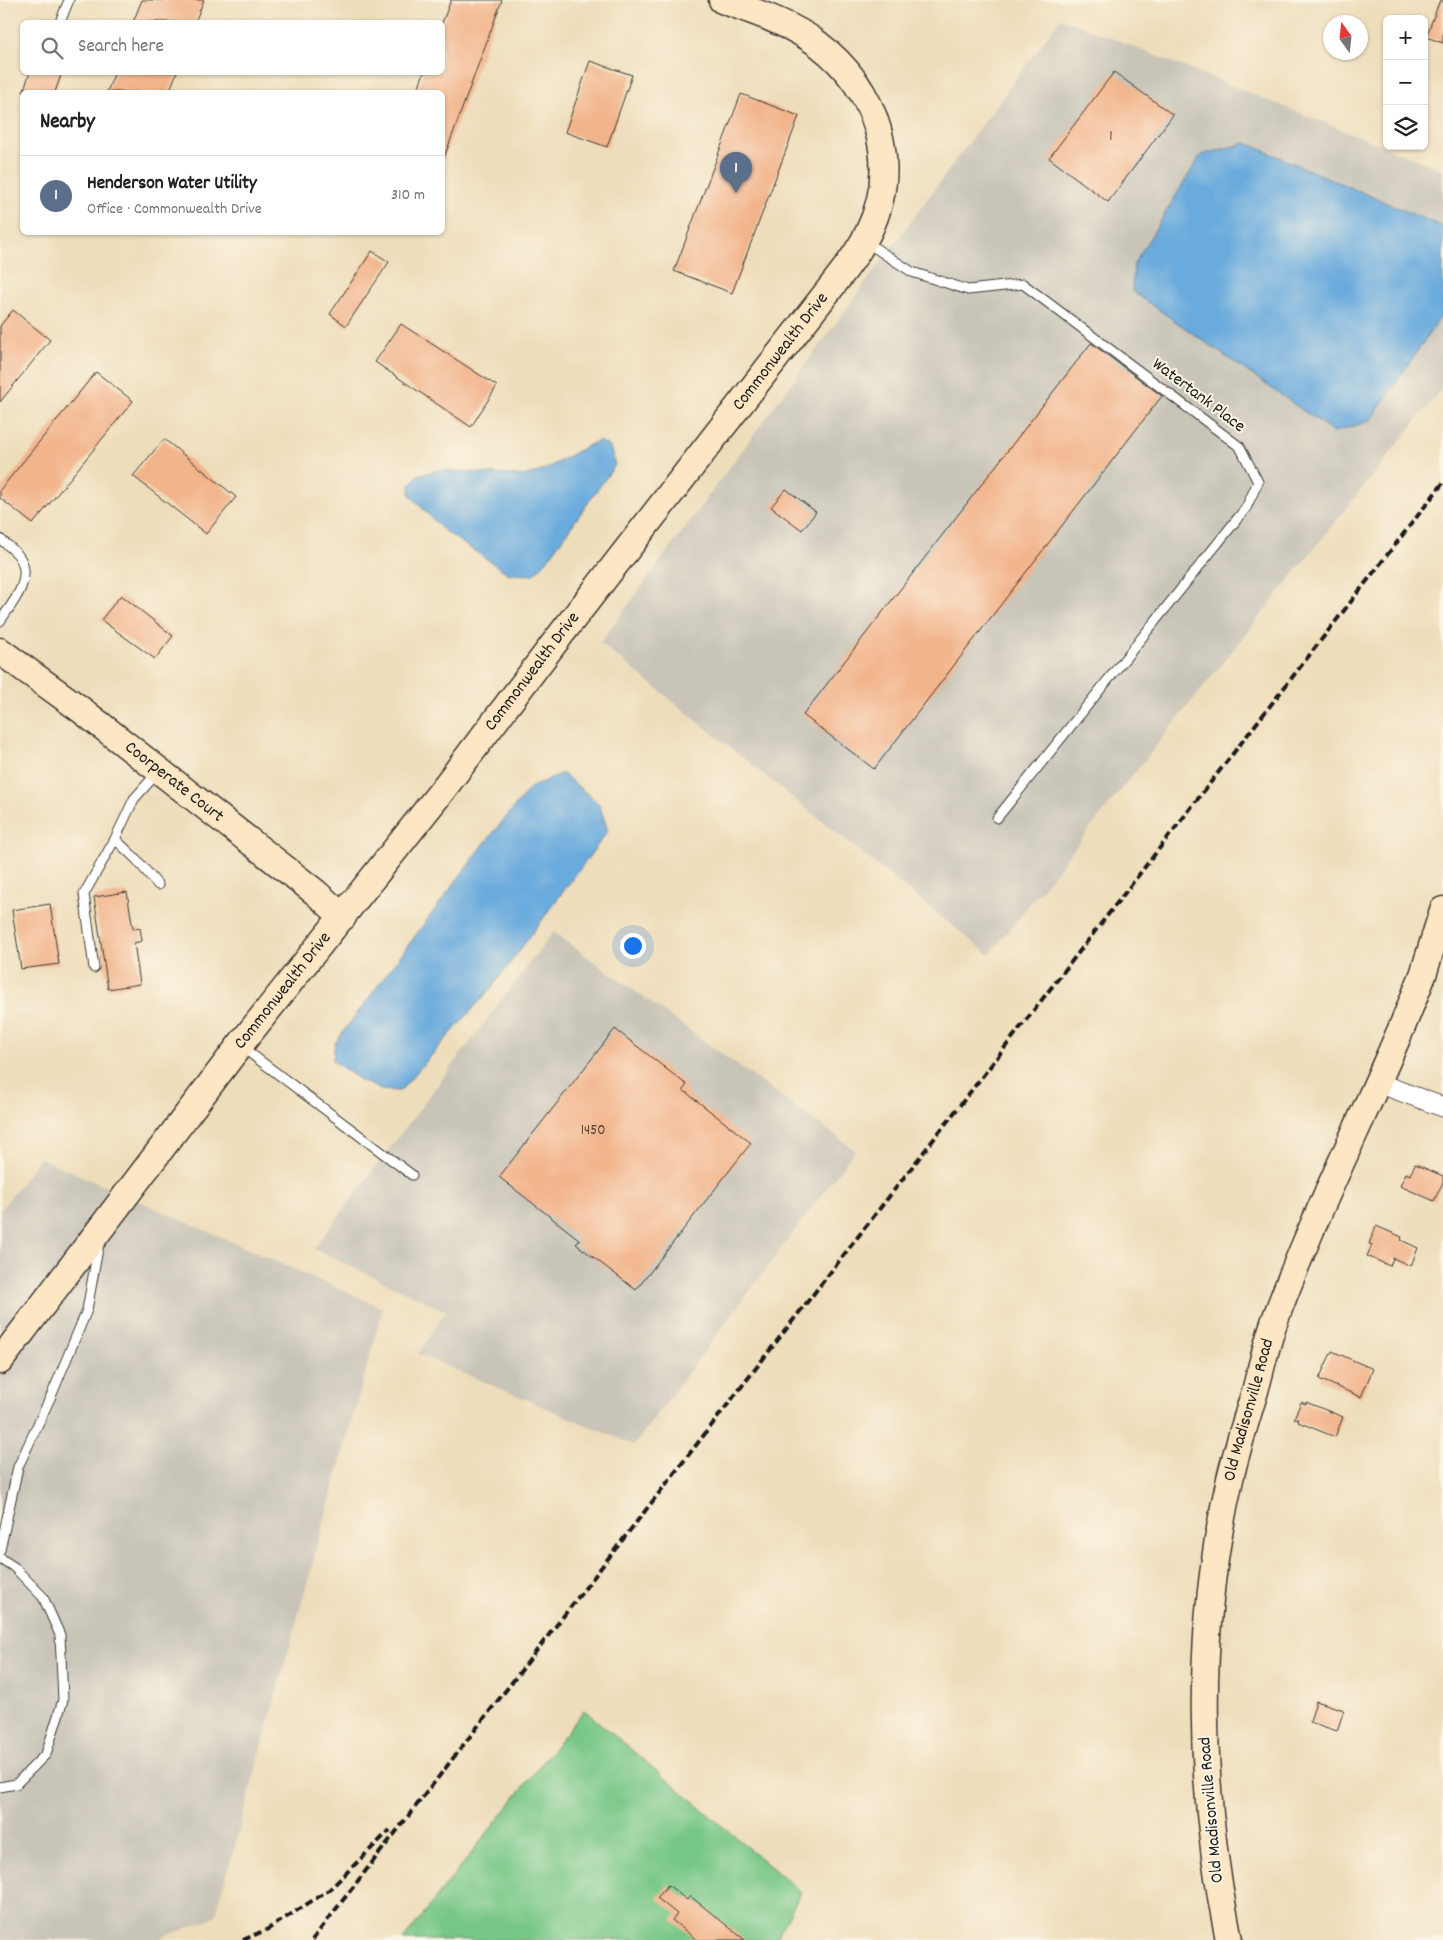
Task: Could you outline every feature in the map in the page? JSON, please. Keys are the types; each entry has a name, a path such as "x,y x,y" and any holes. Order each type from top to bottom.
{"street":[{"name":"Commonwealth Drive","path":"0,1361 240,1045 343,917 839,277 864,240 877,209 882,185 883,161 880,138 874,116 864,95 851,75 835,58 817,44 755,6 722,0"},
{"name":"Coorperate Court","path":"0,651 80,709 315,892 343,917"},
{"name":"Old Madisonville Road","path":"1229,1940 1220,1896 1208,1802 1204,1709 1208,1616 1223,1513 1241,1435 1275,1319 1423,975 1443,910"},
{"path":"1378,1083 1443,1108"}],"lane":[{"path":"61,20 68,0"},
{"name":"Watertank Place","path":"864,240 912,272 968,290 1023,284 1240,447 1258,482 1246,508 998,818"},
{"path":"0,539 18,555 25,574 20,589 0,621"},
{"path":"94,968 84,894 115,840 134,799 159,771"},
{"path":"115,840 136,859 158,885"},
{"path":"240,1045 412,1175"},
{"path":"0,1550 18,1467 52,1394 87,1310 102,1226"},
{"path":"0,1558 14,1568 44,1597 60,1635 63,1700 46,1754 16,1784 0,1787"}],"shaded area":[{"path":"1061,18 1383,146 1383,150 1393,150 1443,170 1443,387 989,955 600,643"},
{"path":"553,932 855,1150 634,1445 418,1354 446,1311 314,1249"},
{"path":"40,1158 383,1308 215,1917 156,1940 0,1940 0,1211"}],"green space":[{"path":"584,1710 801,1892 776,1940 403,1940"}],"water":[{"path":"1246,143 1443,227 1443,313 1370,421 1334,432 1132,291 1134,264 1201,155"},
{"path":"599,441 610,447 615,465 546,562 533,575 509,574 443,530 410,495 410,485 418,475 439,470 523,476 542,471"},
{"path":"562,773 599,804 608,831 493,986 400,1091 381,1090 362,1081 333,1061 335,1043 484,844 530,788"}],"building":[{"path":"142,0 204,0 196,20 134,20"},
{"path":"451,0 502,0 445,155 445,90 418,90 423,75 445,75 445,20 443,20"},
{"path":"1440,0 1443,0 1443,43 1428,38 1428,32"},
{"path":"590,61 632,75 607,147 565,132"},
{"path":"1114,72 1173,115 1108,202 1049,158"},
{"path":"29,75 61,75 56,90 24,90"},
{"path":"114,75 176,75 170,90 108,90"},
{"path":"741,94 799,116 732,293 674,271"},
{"path":"372,251 389,262 346,326 330,314"},
{"path":"13,310 50,340 0,402 0,326"},
{"path":"401,324 497,386 471,427 375,362"},
{"path":"1091,343 1162,396 874,769 803,715"},
{"path":"96,372 133,401 33,524 0,498 0,490"},
{"path":"164,439 236,497 206,534 133,476"},
{"path":"786,489 816,512 802,530 771,507"},
{"path":"121,595 173,636 155,659 101,620"},
{"path":"127,892 133,929 140,928 142,941 134,943 140,984 108,989 94,897"},
{"path":"50,904 59,964 21,969 12,910"},
{"path":"615,1029 687,1085 683,1090 751,1143 636,1290 576,1244 580,1240 499,1177"},
{"path":"1415,1164 1443,1176 1443,1182 1434,1201 1400,1186 1406,1173 1410,1175"},
{"path":"1376,1226 1402,1237 1401,1240 1418,1248 1411,1266 1393,1258 1390,1266 1367,1256 1372,1245 1369,1244"},
{"path":"1332,1351 1373,1369 1361,1397 1319,1379"},
{"path":"1301,1402 1306,1404 1306,1402 1343,1417 1335,1437 1298,1422 1299,1419 1294,1418"},
{"path":"1316,1701 1344,1710 1337,1731 1310,1722"},
{"path":"668,1885 687,1900 690,1896 745,1940 697,1940 672,1920 677,1914 657,1898"}],"railway":[{"path":"312,1940 1443,483"},
{"path":"243,1940 268,1929 329,1890 390,1830"}],"place":[{"name":"Henderson Water Utility","path":"736,193"}]}
